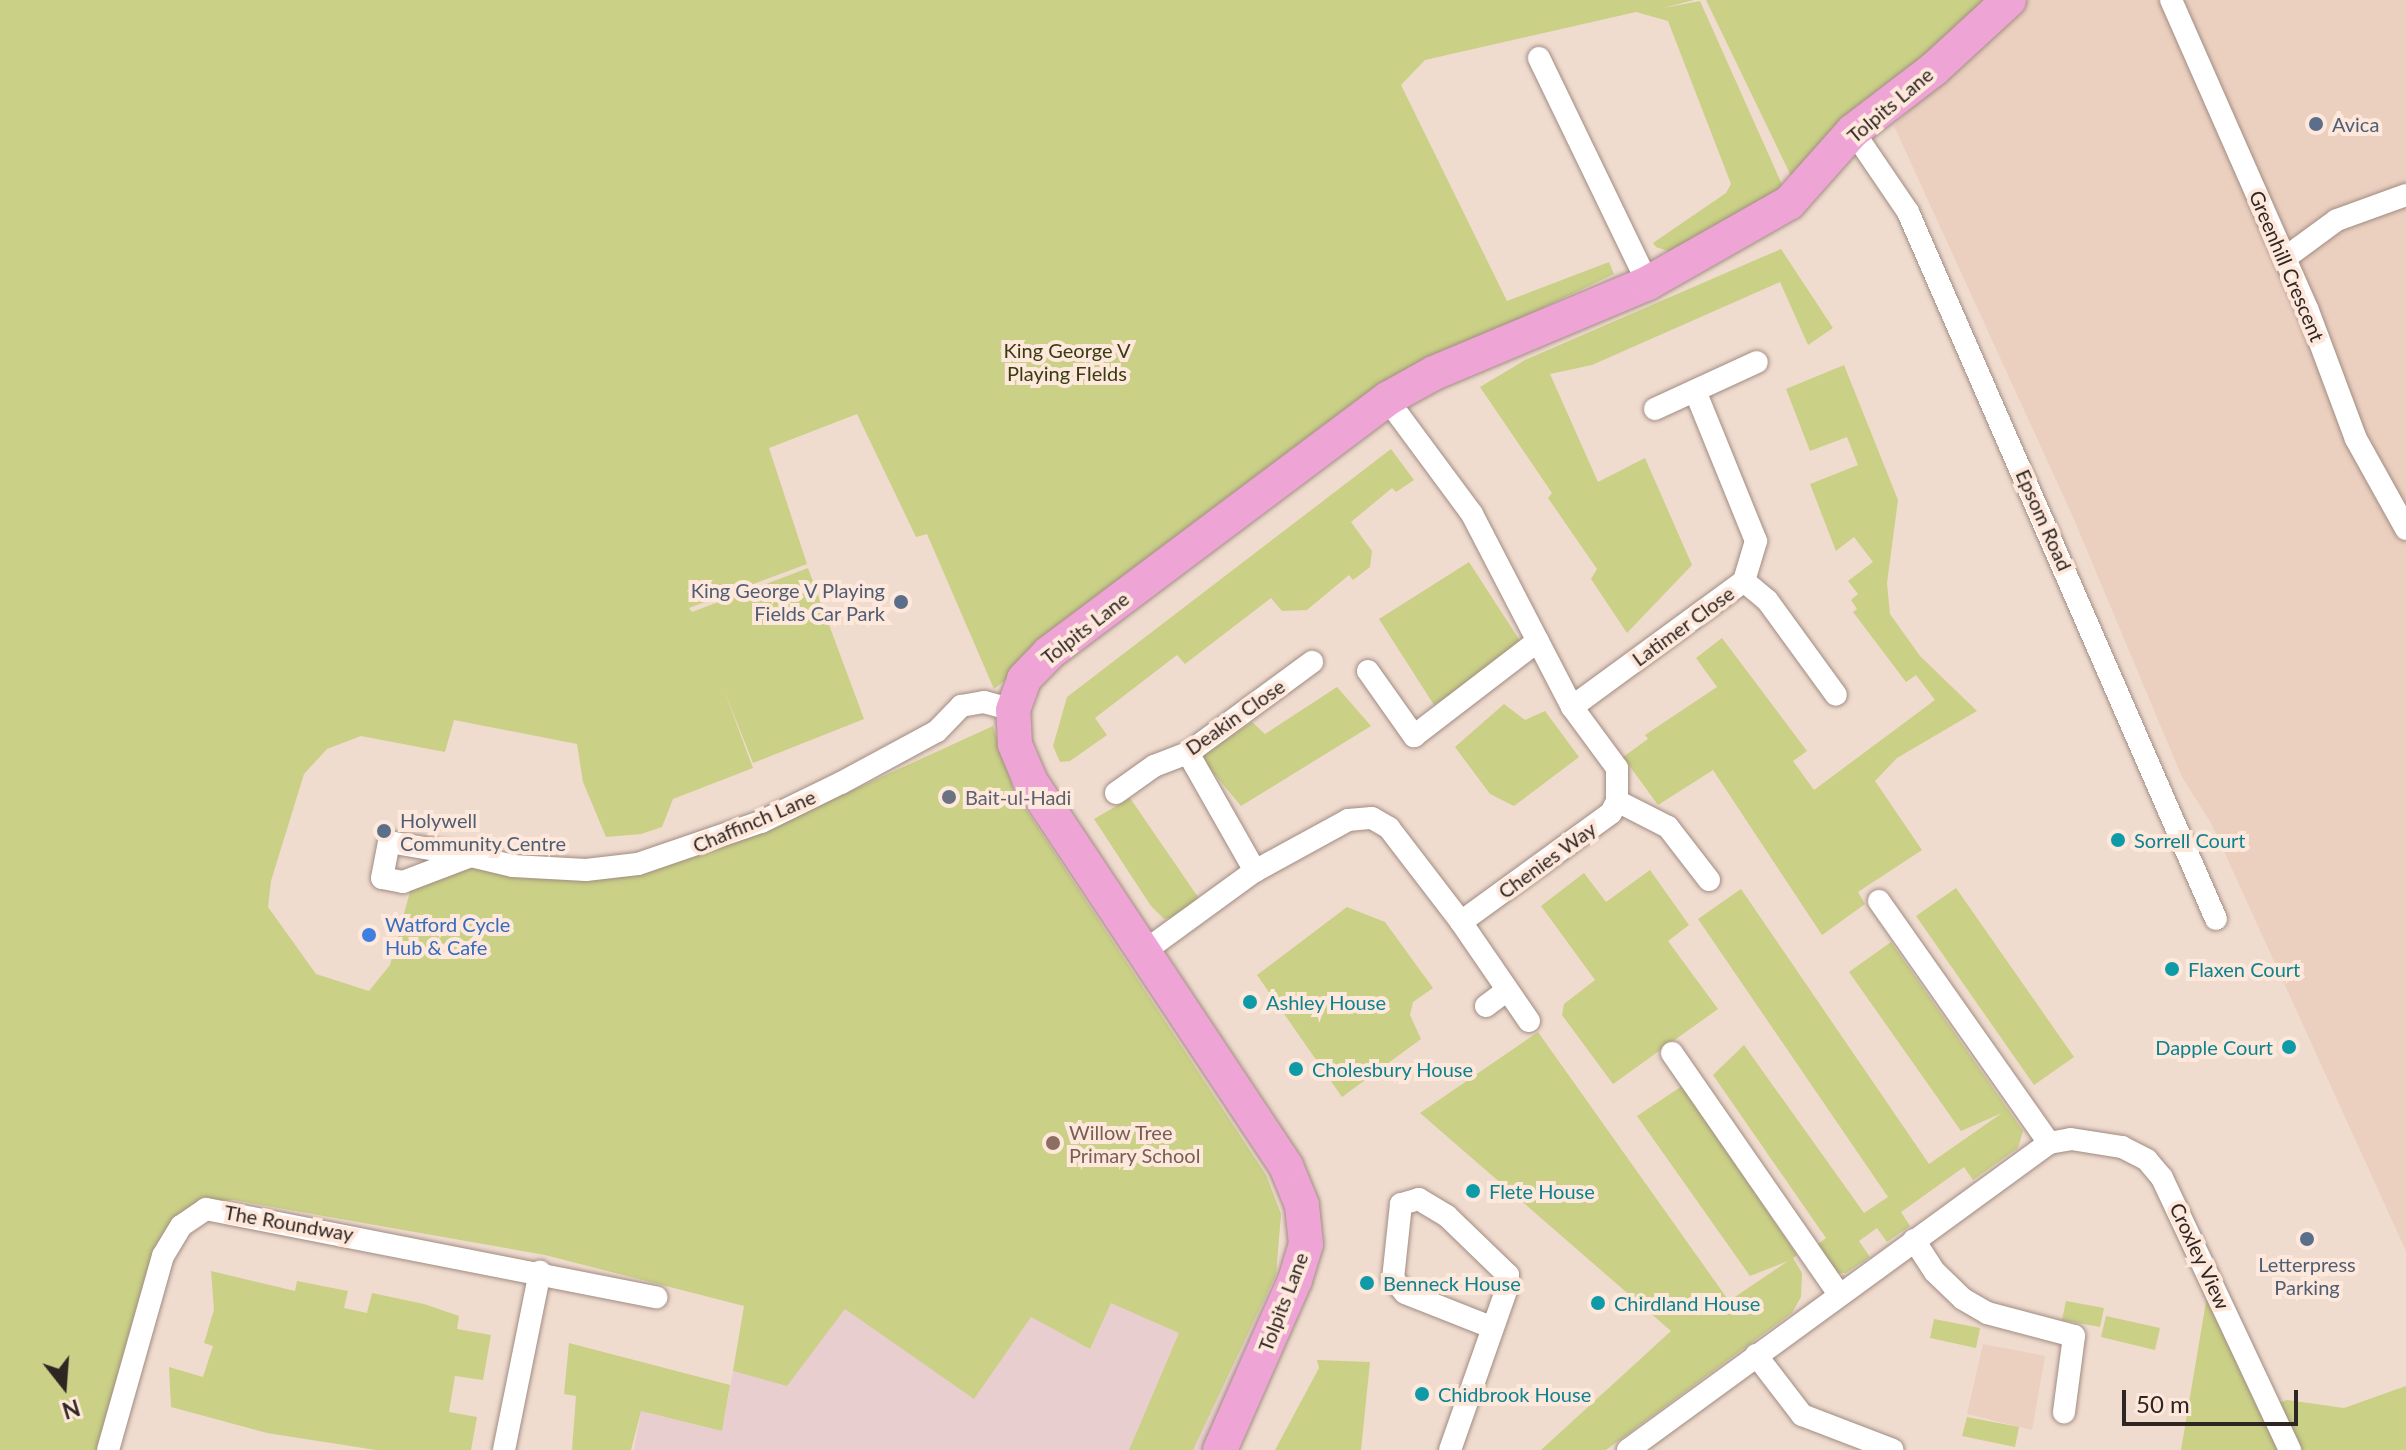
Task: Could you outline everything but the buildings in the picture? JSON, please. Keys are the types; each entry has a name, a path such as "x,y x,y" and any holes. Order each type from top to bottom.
{"main road":[{"name":"Tolpits Lane","path":"1220,1450 1295,1280 1306,1244 1302,1205 1286,1166 1030,780 1015,744 1013,710 1024,679 1049,653 1387,399 1434,373 1648,283 1802,194 1853,131 1934,69 2009,0"}],"street":[{"name":"Greenhill Crescent","path":"2171,0 2285,258 2356,439 2406,529"},
{"path":"1539,58 1648,283"},
{"name":"Epsom Road","path":"1853,131 1908,212 2216,919"},
{"path":"2285,258 2337,220 2406,195"},
{"path":"1655,409 1757,362"},
{"name":"Latimer Close","path":"1572,707 1744,581 1756,541 1695,391"},
{"path":"1387,399 1472,514 1572,707 1617,768 1617,801 1668,827 1709,880"},
{"path":"1744,581 1767,600 1836,695"},
{"path":"1368,671 1414,736 1538,641"},
{"name":"Deakin Close","path":"1116,793 1154,766 1188,753 1312,662"},
{"name":"Chaffinch Lane","path":"471,856 513,866 586,870 638,864 761,822 841,783 937,731 961,706 984,702 1013,710"},
{"path":"1188,753 1255,871"},
{"name":"Chenies Way","path":"1461,922 1611,813 1617,801"},
{"path":"1142,953 1255,871 1320,832 1348,820 1372,818 1389,828 1461,922 1529,1021"},
{"path":"1628,1450 2049,1143 1879,901"},
{"path":"1486,1006 1506,991"},
{"path":"1672,1053 1839,1294"},
{"name":"Croxley View","path":"2049,1143 2095,1140 2122,1147 2147,1160 2162,1178 2290,1450"},
{"path":"1450,1450 1491,1327 1508,1275 1447,1216 1419,1199 1401,1204 1393,1279 1405,1293 1491,1327"},
{"name":"The Roundway","path":"108,1450 163,1256 181,1226 206,1209 656,1297"},
{"path":"1914,1240 1935,1272 1963,1299 1987,1313 2074,1336 2064,1412"},
{"path":"504,1450 540,1272"},
{"path":"1756,1355 1802,1415 1893,1450"}],"shaded area":[{"path":"2020,0 2406,0 2406,1251 2211,823 2182,777 2073,517 1894,126"},
{"name":"Willow Tree Primary School","path":"1060,863 1266,1175 1281,1214 1276,1274 1203,1450 634,1450 641,1411 722,1431 745,1306"},
{"path":"1983,1344 2045,1356 2032,1430 1967,1414"}],"green space":[{"name":"King George V Playing FIelds","path":"0,0 1694,0 1663,8 1700,1 1784,189 1674,253 1653,243 1726,193 1731,184 1668,21 1636,12 1425,60 1401,85 1507,301 1609,262 1614,274 1378,386 994,689 927,534 916,537 857,414 769,448 807,564 689,608 692,612 808,568 864,719 753,763 724,690 753,768 673,799 662,827 641,834 606,837 583,782 577,744 454,720 445,752 361,736 327,749 304,774 271,881 268,907 316,974 369,991 390,965 411,888 476,864 640,874 774,826 993,726 1014,791 1266,1175 1281,1214 1276,1274 1193,1450 1129,1450 1179,1333 1111,1303 1090,1349 1031,1317 974,1399 845,1309 787,1386 733,1371 744,1306 545,1255 233,1200 209,1202 172,1219 155,1246 100,1450 0,1450"},
{"path":"1706,0 1996,0 1794,182"},
{"path":"1781,249 1833,328 1808,345 1780,282 1592,365 1550,374 1598,482 1645,458 1692,565 1627,633 1591,579 1597,569 1548,498 1552,493 1480,387 1525,360"},
{"path":"1844,365 1898,500 1887,583 1890,614 1920,656 1977,711 1897,758 1875,781 1922,850 1858,892 1865,904 1822,935 1713,770 1658,805 1623,757 1648,739 1645,735 1717,687 1696,658 1722,638 1807,751 1793,761 1814,790 1935,700 1916,675 1906,682 1853,612 1857,609 1851,600 1858,594 1848,581 1873,562 1854,537 1836,551 1810,484 1858,465 1847,437 1810,451 1786,389"},
{"path":"1391,449 1414,480 1396,492 1392,488 1351,522 1372,551 1370,567 1353,580 1349,575 1307,610 1282,611 1271,598 1185,664 1177,655 1095,718 1107,735 1070,761 1060,762 1053,746 1067,697"},
{"path":"1469,562 1524,647 1434,705 1379,619"},
{"path":"1337,687 1371,726 1241,806 1200,757 1252,722 1265,734"},
{"path":"1504,704 1525,720 1545,711 1579,757 1514,806 1490,794 1455,747"},
{"path":"1130,798 1200,900 1170,918 1164,919 1151,906 1094,819"},
{"path":"1650,870 1689,925 1668,941 1718,1009 1613,1084 1562,1015 1564,1004 1595,980 1541,906 1584,873 1606,902"},
{"path":"1956,888 2074,1057 2034,1085 1916,916"},
{"path":"1741,889 1929,1164 2002,1113 1961,1131 1849,972 1891,942 2023,1131 2018,1148 1973,1180 1964,1167 1901,1212 1910,1226 1887,1242 1877,1228 1859,1241 1870,1257 1846,1273 1832,1273 1812,1249 1826,1238 1713,1075 1744,1045 1864,1213 1888,1197 1698,919"},
{"path":"1347,907 1385,922 1433,988 1413,1002 1410,1015 1421,1039 1342,1097 1257,975"},
{"path":"1538,1032 1729,1301 1788,1261 1750,1276 1637,1116 1682,1086 1797,1255 1793,1258 1802,1273 1801,1297 1792,1313 1606,1450 1541,1450 1671,1331 1420,1113"},
{"path":"211,1271 295,1291 297,1281 348,1291 344,1308 367,1313 372,1293 424,1304 459,1316 457,1329 491,1335 483,1380 455,1376 449,1412 477,1417 471,1450 376,1450 267,1433 171,1407 169,1367 203,1377 213,1346 204,1343 214,1310"},
{"path":"2207,1296 2260,1409 2287,1400 2344,1408 2406,1386 2406,1450 2181,1450"},
{"path":"2066,1301 2104,1308 2100,1327 2062,1320"},
{"path":"2106,1316 2160,1328 2155,1350 2101,1337"},
{"path":"1934,1319 1980,1328 1976,1348 1930,1338"},
{"path":"569,1343 730,1385 722,1431 641,1411 631,1450 572,1450 576,1396 564,1394"},
{"path":"1317,1360 1370,1362 1361,1450 1275,1450 1319,1368"},
{"path":"1967,1417 2019,1427 2015,1447 1962,1436"}],"place":[{"name":"Avica","path":"2316,124"},
{"name":"King George V Playing Fields Car Park","path":"901,602"},
{"name":"Bait-ul-Hadi","path":"949,797"},
{"name":"Holywell Community Centre","path":"384,831"},
{"name":"Sorrell Court","path":"2118,840"},
{"name":"Watford Cycle Hub & Cafe","path":"369,935"},
{"name":"Flaxen Court","path":"2172,969"},
{"name":"Ashley House","path":"1250,1002"},
{"name":"Dapple Court","path":"2289,1047"},
{"name":"Cholesbury House","path":"1296,1069"},
{"name":"Willow Tree Primary School","path":"1053,1143"},
{"name":"Flete House","path":"1473,1191"},
{"name":"Letterpress Parking","path":"2307,1239"},
{"name":"Benneck House","path":"1367,1283"},
{"name":"Chirdland House","path":"1598,1303"},
{"name":"Chidbrook House","path":"1422,1394"}]}
